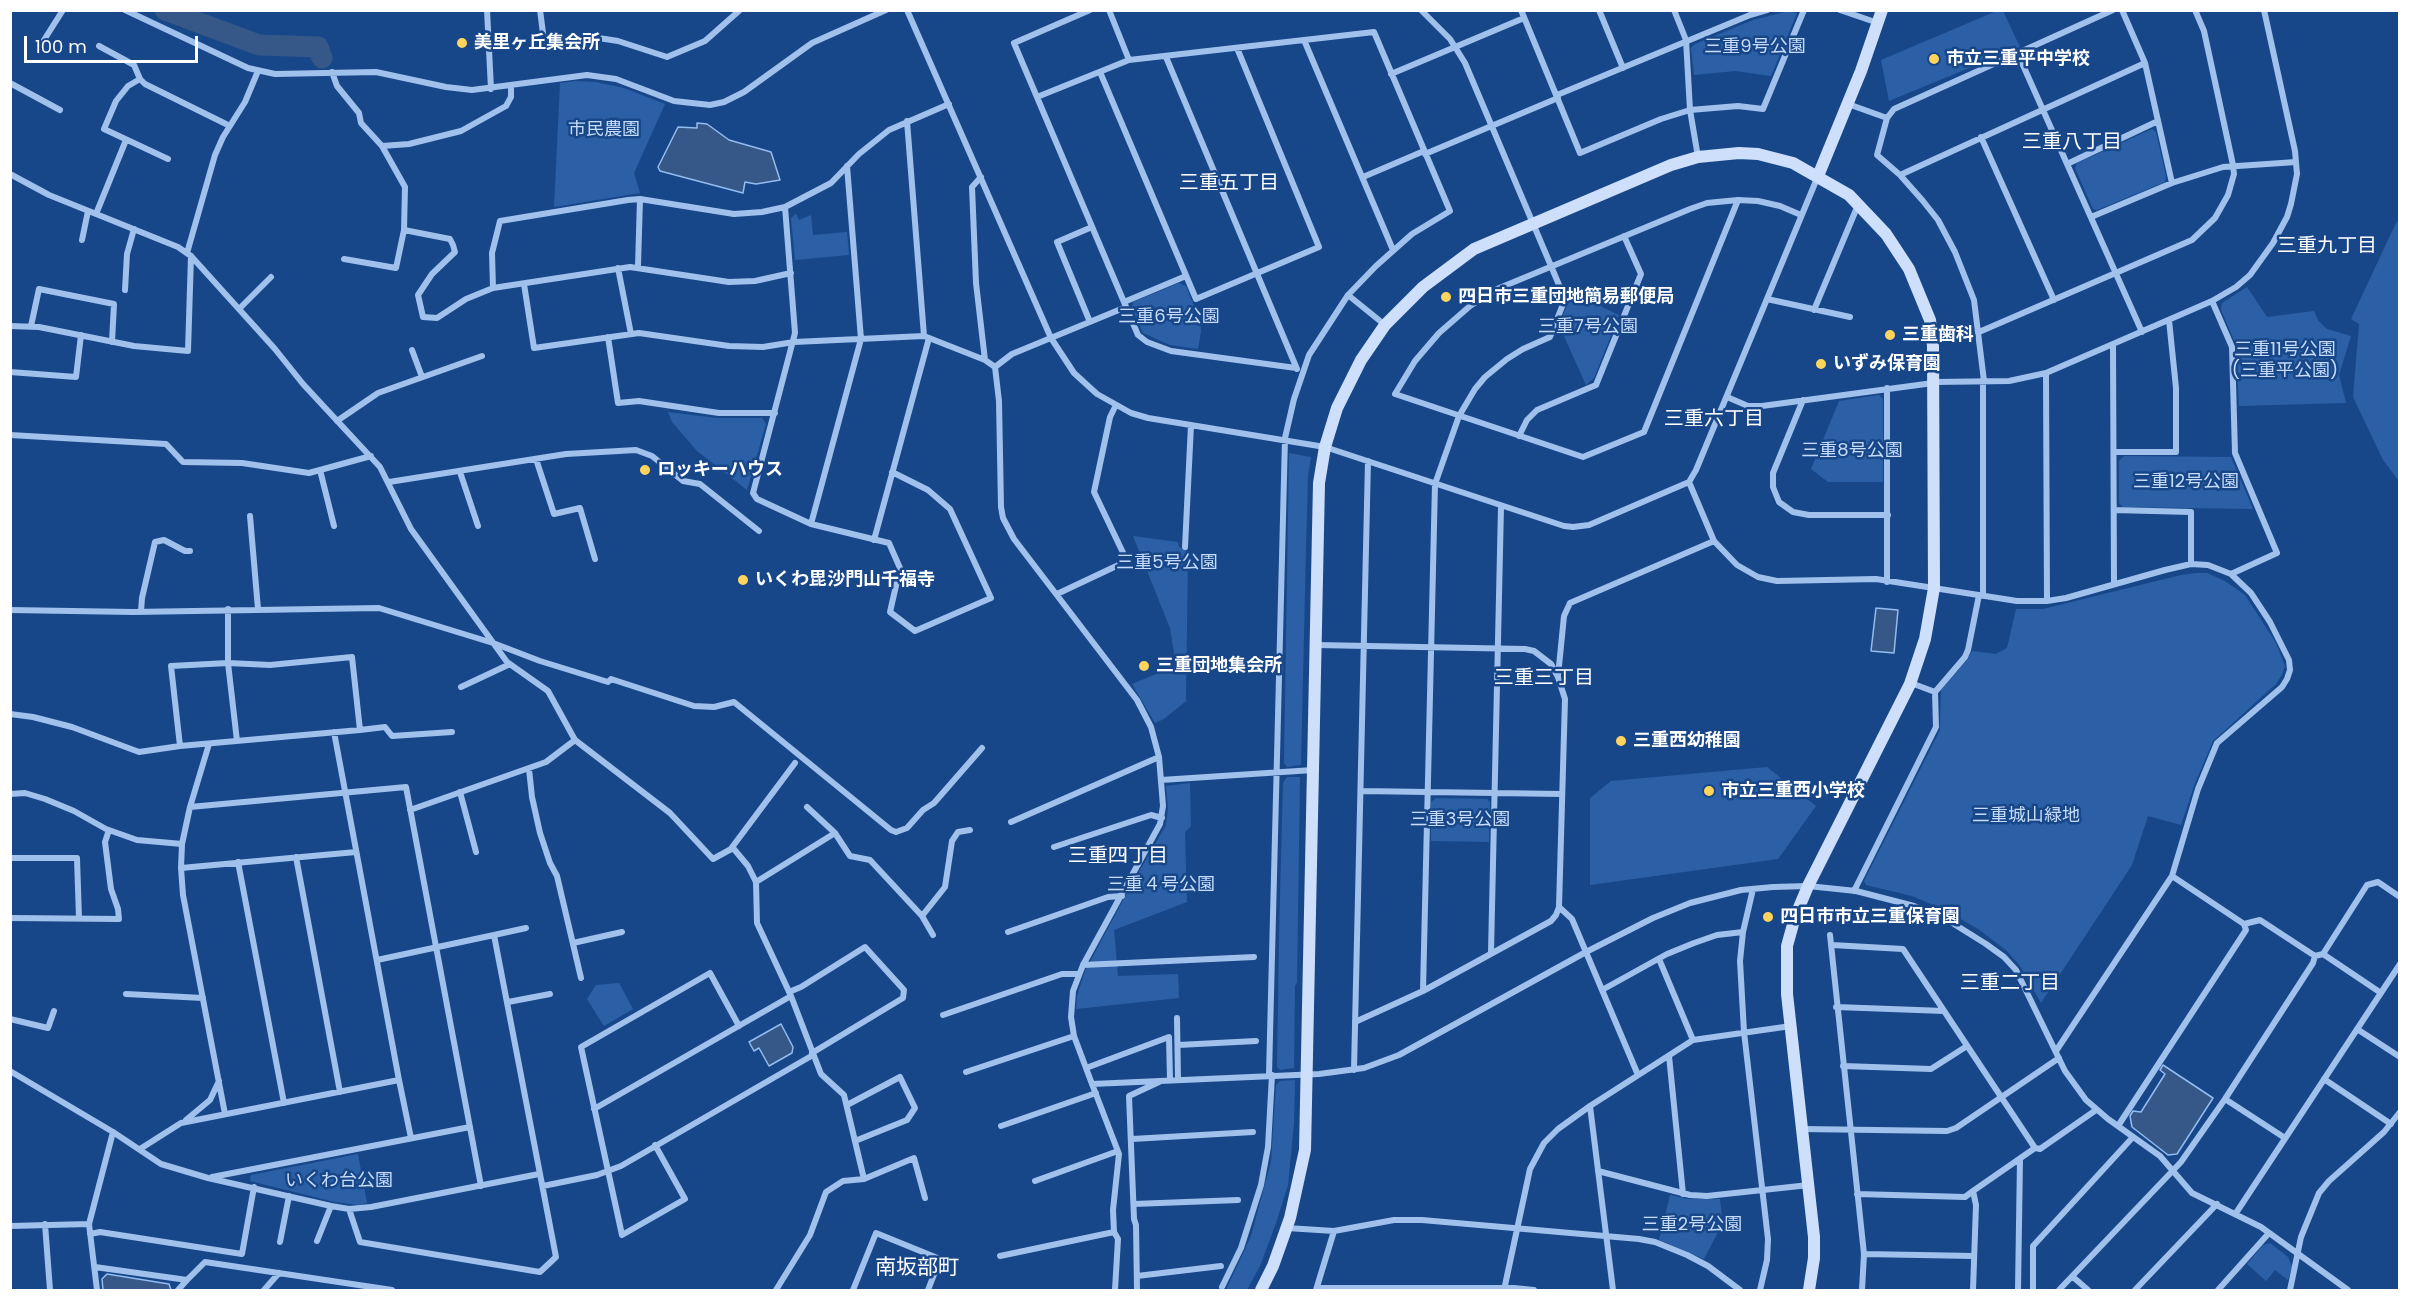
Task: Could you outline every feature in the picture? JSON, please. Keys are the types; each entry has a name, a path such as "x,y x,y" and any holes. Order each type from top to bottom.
{"street":[{"path":"45,40 63,10"},
{"path":"125,10 258,71 285,75 376,72 446,87 491,89 574,75 597,76 625,82 674,101 698,105 717,104 744,92 812,43 886,10"},
{"path":"487,10 491,89"},
{"path":"540,10 544,41 592,37 618,40 667,57 705,41 740,10"},
{"path":"907,10 1051,338 1074,373 1097,394 1131,413 1148,418 1285,438 1325,447 1564,526 1582,526 1689,482 1727,397 1848,104 1879,24 1882,10"},
{"path":"1090,10 1014,43 1138,335 1160,348 1296,368"},
{"path":"1109,10 1129,60"},
{"path":"1421,10 1439,26 1465,63 1565,299 1550,337 1523,349 1492,371 1475,389 1458,416 1435,484 1423,991"},
{"path":"1521,10 1580,153 1661,119 1690,110 1738,106 1763,109 1804,10"},
{"path":"1599,10 1623,68"},
{"path":"1674,10 1686,40 1690,110 1698,156"},
{"path":"1363,177 1492,126 1749,13 1767,10"},
{"path":"1840,10 1879,24"},
{"path":"1854,891 1936,727 1935,692 1965,657 1981,595 1984,381 1979,332 1969,285 1938,220 1900,175 1877,155 1887,118 1894,109 2113,10"},
{"path":"2122,10 2145,63 2172,183"},
{"path":"1979,332 2192,240 2209,226 2228,195 2234,174 2204,31 2195,10"},
{"path":"1727,397 1748,406 1758,406 1935,382 2019,381 2046,373 2142,332 2212,301 2236,287 2250,275 2273,243 2291,204 2297,174 2264,10"},
{"path":"1391,74 1524,18"},
{"path":"1037,97 1129,60 1374,32 1449,211 1428,223 1393,250 1348,295 1317,340 1301,375 1285,438 1268,1147 1261,1185 1241,1248 1222,1287"},
{"path":"1304,40 1393,250"},
{"path":"99,46 134,64 140,79 230,126"},
{"path":"1100,72 1196,299 1319,247 1237,48"},
{"path":"2018,54 2142,332"},
{"path":"1166,57 1296,368 1301,375"},
{"path":"1900,175 2145,63"},
{"path":"10,326 31,326 112,342 188,351 189,254 215,155 245,102 258,71"},
{"path":"332,72 337,86 359,113 361,123 382,146 405,187 404,230 396,268 344,259"},
{"path":"140,79 128,86 116,101 104,129 168,159"},
{"path":"10,83 60,110"},
{"path":"382,146 409,144 461,131 506,106 511,97 511,86"},
{"path":"493,288 492,254 500,221 640,199 726,214 755,213 785,207 831,183 889,130 949,104"},
{"path":"1848,104 1887,118"},
{"path":"874,540 927,337 907,121"},
{"path":"2067,164 2158,121"},
{"path":"1981,137 2054,300"},
{"path":"96,214 126,140"},
{"path":"1261,1290 1287,1228 1303,1160 1307,1073 1319,483 1325,447 1337,408 1361,360 1385,326 1423,287 1456,261 1482,246 1671,165 1698,156 1724,153 1758,154 1793,163 1849,195 1886,234 1909,269 1930,320 1935,382 1934,588 1925,639 1910,683 1808,886 1795,916 1786,946 1786,980 1814,1245 1809,1290"},
{"path":"2091,218 2172,183 2233,165 2296,162"},
{"path":"811,524 861,339 847,166"},
{"path":"10,174 49,195 189,254 371,456 389,482 411,529 510,664 548,691 575,740 670,813 713,859 733,848 748,866 756,882 757,923 790,994 821,1074 844,1095 864,1179"},
{"path":"981,177 972,187 976,283 985,360"},
{"path":"638,266 640,199"},
{"path":"1738,200 1644,432 1583,457 1395,394 1423,351 1459,315 1497,289 1698,206 1738,200 1780,206 1801,215"},
{"path":"1814,310 1858,204"},
{"path":"785,207 794,342 753,493 757,499 811,524 889,543 900,568 890,612 915,631 991,598 950,509 928,490 892,472"},
{"path":"82,240 88,211"},
{"path":"1090,322 1057,242 1092,227"},
{"path":"125,290 128,254 134,230"},
{"path":"404,230 450,239 455,252 432,274 418,295 423,317 437,318 466,299 493,288 618,268 638,266 729,282 755,281 790,273"},
{"path":"1519,436 1527,420 1537,410 1596,385 1641,274 1624,236"},
{"path":"618,268 631,334"},
{"path":"995,367 1012,354 1090,322 1186,276"},
{"path":"239,309 271,277"},
{"path":"524,284 534,348 645,333 719,346 763,347 794,342 927,337 985,360 995,367 999,401 1002,513 1011,534 1137,700 1151,727 1159,756 1162,818 1151,843 1083,964 1071,1001 1074,1036 1118,1151 1113,1210 1114,1232 1118,1239 1115,1290"},
{"path":"31,326 39,289 114,304 112,342"},
{"path":"1348,295 1385,326"},
{"path":"1767,299 1850,317"},
{"path":"2212,301 2232,347 2235,453 2277,553 2231,574"},
{"path":"2114,452 2176,452 2176,388 2169,320"},
{"path":"10,372 76,377 81,335"},
{"path":"608,337 618,403 639,401 719,413 775,413"},
{"path":"2113,344 2114,584"},
{"path":"412,350 422,376"},
{"path":"337,420 378,393 482,356"},
{"path":"2046,373 2046,601"},
{"path":"1887,388 1887,582"},
{"path":"1803,400 1773,473 1773,487 1779,502 1793,512 1809,515 1888,515"},
{"path":"1058,594 1127,561 1094,492 1110,417 1116,405"},
{"path":"1185,548 1191,425"},
{"path":"10,435 166,444 183,462 242,463 309,473 371,456"},
{"path":"389,482 536,459 636,450 644,452 683,481 700,484 759,531"},
{"path":"536,459 554,514 580,507 595,559"},
{"path":"1354,1070 1368,461"},
{"path":"320,470 334,526"},
{"path":"460,472 478,526"},
{"path":"1689,482 1714,541 1737,565 1758,577 1777,581 1876,579 2017,601 2046,601 2066,598 2191,564 2208,565 2231,574 2251,593 2270,622 2289,660 2290,670 2282,687 2217,743 2198,789 2172,876 2057,1055 2001,1097 1956,1128 1947,1131 1802,1129"},
{"path":"1491,953 1501,507"},
{"path":"2114,510 2191,512 2191,564"},
{"path":"250,516 258,609"},
{"path":"141,610 141,598 155,542 164,540 185,551 190,551"},
{"path":"1558,676 1564,615 1570,603 1714,541"},
{"path":"10,610 112,612 379,608 493,643 540,661 608,682 611,679 694,706 714,707 734,702 896,832 904,830 923,810 934,803 982,748"},
{"path":"228,609 228,663 237,741"},
{"path":"1316,645 1520,648 1533,651 1551,664 1558,676 1565,699 1558,907 1551,921 1423,991 1355,1022"},
{"path":"180,746 171,666 228,663 270,664 352,657 360,730"},
{"path":"461,687 510,664"},
{"path":"1910,683 1935,692"},
{"path":"10,714 72,727 139,752 180,746 385,727 392,736 452,732"},
{"path":"334,732 411,1138"},
{"path":"410,810 546,762 575,740"},
{"path":"209,744 190,807 182,844 181,868 183,895 225,1114"},
{"path":"1011,822 1159,756"},
{"path":"729,850 795,763"},
{"path":"529,769 531,796 540,833 557,876 581,978"},
{"path":"1161,780 1313,770"},
{"path":"190,807 406,788 481,1186"},
{"path":"1361,791 1562,794"},
{"path":"460,792 476,852"},
{"path":"10,794 25,793 45,799 109,830 137,840 182,844"},
{"path":"807,807 835,833 850,856 870,861 922,916 933,935"},
{"path":"1054,847 1151,815 1162,818"},
{"path":"10,918 119,919 111,889 105,842 109,830"},
{"path":"922,916 945,887 952,841 958,832 970,830"},
{"path":"756,882 835,833"},
{"path":"181,868 356,852"},
{"path":"296,857 340,1092"},
{"path":"10,858 77,858 79,918"},
{"path":"238,862 284,1103"},
{"path":"2118,1126 2246,930 2244,924 2172,876"},
{"path":"2244,924 2260,920 2315,956 2323,954 2367,885 2378,882 2400,897"},
{"path":"1092,1084 1354,1070 1408,1051 1586,952 1680,907 1711,896 1753,889 1808,886 1854,891 1885,897 1930,912 1966,931 2004,957 2016,970 2057,1055 2077,1090 2096,1110 2160,1156 2192,1192 2236,1213 2269,1233 2348,1290"},
{"path":"1753,889 1743,932 1740,961 1744,1032 1768,1250 1760,1290"},
{"path":"1008,932 1108,897 1122,896"},
{"path":"1558,907 1572,919 1638,1075"},
{"path":"377,960 526,928"},
{"path":"573,943 622,932"},
{"path":"1602,990 1659,959 1717,935 1743,932"},
{"path":"349,1209 360,1242 540,1272 556,1257 494,935"},
{"path":"1830,935 1864,1254 1862,1290"},
{"path":"1832,945 1903,949 2036,1148"},
{"path":"543,1186 621,1166 813,1054 903,998 904,990 865,947 739,1026 594,1109"},
{"path":"2323,954 2380,993"},
{"path":"2059,1290 2172,1171 2225,1099 2313,963 2315,956"},
{"path":"1083,964 1254,957"},
{"path":"1659,959 1693,1040"},
{"path":"2236,1213 2400,964"},
{"path":"655,1145 685,1199 622,1235 581,1047 710,973 739,1026"},
{"path":"942,1015 1062,974 1079,974"},
{"path":"2393,974 2400,978"},
{"path":"126,994 203,998"},
{"path":"508,1002 550,994"},
{"path":"1836,1007 1944,1011"},
{"path":"10,1019 48,1028 54,1011"},
{"path":"1177,1018 1178,1079"},
{"path":"1504,1290 1528,1177 1539,1151 1558,1129 1693,1040 1791,1026"},
{"path":"2357,1029 2400,1058"},
{"path":"966,1072 1074,1036"},
{"path":"1086,1068 1169,1037 1170,1080"},
{"path":"1178,1045 1256,1041"},
{"path":"1843,1066 1931,1069 1967,1046"},
{"path":"1669,1056 1683,1194"},
{"path":"10,1071 113,1132 161,1164 208,1178 331,1206 349,1209 371,1208 539,1174"},
{"path":"847,1105 900,1077 915,1108 907,1120 855,1141"},
{"path":"2324,1079 2391,1124"},
{"path":"140,1149 206,1105 219,1080"},
{"path":"181,1123 399,1080"},
{"path":"1137,1289 1129,1096 1162,1080"},
{"path":"1001,1126 1096,1093"},
{"path":"2225,1099 2285,1138"},
{"path":"1590,1106 1613,1290"},
{"path":"1857,1194 1965,1197 2096,1110"},
{"path":"2290,1290 2296,1268 2296,1253 2319,1193 2391,1124 2400,1112"},
{"path":"208,1178 470,1127"},
{"path":"97,1290 89,1224 113,1132"},
{"path":"1132,1138 1253,1132"},
{"path":"2033,1290 2033,1246 2133,1137"},
{"path":"1035,1181 1118,1151"},
{"path":"776,1290 810,1235 829,1188 848,1179 864,1179 914,1158 925,1198"},
{"path":"2018,1290 2020,1159"},
{"path":"1598,1171 1683,1194 1707,1196 1809,1185"},
{"path":"90,1234 100,1232 242,1254 254,1187"},
{"path":"1973,1191 1976,1205 1973,1290 1980,1290"},
{"path":"280,1242 289,1196"},
{"path":"1134,1204 1238,1200"},
{"path":"2135,1290 2217,1204"},
{"path":"316,1241 331,1206"},
{"path":"1287,1228 1334,1231 1377,1222 1409,1220 1605,1235 1655,1242 1687,1255 1708,1266 1740,1290"},
{"path":"45,1224 50,1290"},
{"path":"10,1226 89,1224"},
{"path":"1334,1231 1316,1289 1534,1290"},
{"path":"1000,1256 1114,1232"},
{"path":"853,1290 876,1233 940,1259 928,1290"},
{"path":"2218,1290 2269,1233"},
{"path":"1864,1254 1974,1256"},
{"path":"178,1290 206,1262 392,1290"},
{"path":"1137,1276 1221,1266"},
{"path":"95,1267 187,1280"},
{"path":"264,1290 279,1273"},
{"path":"2073,1276 2088,1290"},
{"path":"348,1290 353,1285"}],"green space":[{"path":"1999,10 2003,11 2020,47 1889,101 1881,60"},
{"name":"三重9号公園","path":"1789,11 1797,13 1771,76 1735,71 1694,75 1691,48 1695,44 1753,20"},
{"name":"市民農園","path":"596,82 624,88 665,104 634,173 640,193 554,207 560,83"},
{"path":"2152,129 2156,132 2166,176 2165,182 2097,210 2093,209 2075,168 2077,163"},
{"path":"796,214 799,220 811,215 813,235 847,232 849,255 795,260 791,218"},
{"path":"2399,219 2399,481 2383,460 2353,397 2359,324 2351,319"},
{"name":"三重6号公園","path":"1179,283 1186,286 1200,321 1198,349 1170,345 1143,333 1132,308 1133,302"},
{"name":"三重7号公園","path":"1592,285 1602,307 1619,315 1594,378 1586,385 1559,325 1569,300 1567,295"},
{"name":"三重11号公園 (三重平公園)","path":"2247,287 2267,317 2314,311 2318,320 2327,329 2351,336 2339,375 2346,403 2239,406 2236,345 2221,310 2222,303"},
{"name":"三重8号公園","path":"1879,395 1883,399 1883,482 1828,482 1811,469 1839,401"},
{"path":"668,412 717,418 762,418 766,424 747,490 697,451 672,422"},
{"path":"1289,453 1311,457 1308,476 1301,765 1287,767 1284,763"},
{"name":"三重12号公園","path":"2124,456 2231,457 2253,509 2123,507 2119,503 2119,461"},
{"name":"三重5号公園","path":"1133,536 1178,542 1179,547 1188,551 1186,701 1164,719 1155,723 1132,684 1176,666 1170,628"},
{"name":"三重城山緑地","path":"2196,573 2207,573 2225,581 2245,595 2276,643 2285,666 2282,675 2276,684 2213,741 2195,783 2181,825 2148,816 2132,865 2041,1003 2020,966 2007,951 1978,929 1945,910 1912,896 1866,885 1864,881 1940,730 1941,689 1968,659 1972,651 1996,654 2007,648 2016,609 2043,609"},
{"path":"1767,767 1816,806 1778,859 1590,885 1590,798 1611,781"},
{"path":"1287,777 1300,777 1297,982 1295,986 1294,1068 1280,1070 1277,1067 1279,936 1283,783"},
{"name":"三重４号公園","path":"1190,783 1191,826 1185,832 1187,902 1114,930 1118,976 1178,974 1179,998 1076,1009 1077,996 1085,971 1166,825 1168,808 1166,786"},
{"name":"三重3号公園","path":"1436,798 1487,799 1490,802 1489,842 1431,841 1431,802"},
{"path":"619,983 633,1009 604,1026 587,999 596,985"},
{"path":"1295,1080 1294,1123 1288,1185 1275,1226 1260,1266 1247,1290 1226,1290 1251,1236 1271,1162 1276,1085 1280,1081"},
{"name":"いくわ台公園","path":"358,1154 367,1203 358,1205 335,1202 250,1181 251,1175"},
{"name":"三重2号公園","path":"1670,1195 1689,1199 1720,1199 1722,1217 1717,1234 1704,1259 1659,1240"},
{"path":"2270,1243 2288,1257 2292,1266 2288,1280 2275,1270 2266,1281 2247,1264 2263,1245"}],"shaded area":[{"path":"697,123 707,124 729,140 771,152 780,180 756,184 745,182 743,193 660,171 658,167 678,127 697,128"},
{"path":"1876,608 1898,610 1894,653 1871,651"},
{"path":"781,1024 793,1047 792,1053 769,1066 759,1048 754,1051 749,1042"},
{"path":"2163,1065 2213,1098 2177,1154 2168,1155 2132,1127 2130,1116 2133,1111 2141,1112 2165,1074 2160,1070"},
{"path":"107,1274 169,1284 171,1290 103,1290 102,1279"}],"waterway":[{"path":"165,10 259,45 318,47 322,58"}],"place":[{"name":"美里ヶ丘集会所","path":"462,43"},
{"name":"市立三重平中学校","path":"1934,59"},
{"name":"四日市三重団地簡易郵便局","path":"1446,297"},
{"name":"三重歯科","path":"1890,335"},
{"name":"いずみ保育園","path":"1821,364"},
{"name":"ロッキーハウス","path":"645,470"},
{"name":"いくわ毘沙門山千福寺","path":"743,580"},
{"name":"三重団地集会所","path":"1144,666"},
{"name":"三重西幼稚園","path":"1621,741"},
{"name":"市立三重西小学校","path":"1709,791"},
{"name":"四日市市立三重保育園","path":"1768,917"}],"district":[{"name":"三重八丁目","path":"2072,143"},
{"name":"三重五丁目","path":"1229,184"},
{"name":"三重九丁目","path":"2327,247"},
{"name":"三重六丁目","path":"1714,420"},
{"name":"三重三丁目","path":"1544,679"},
{"name":"三重四丁目","path":"1118,857"},
{"name":"三重二丁目","path":"2010,984"},
{"name":"南坂部町","path":"917,1269"}]}
